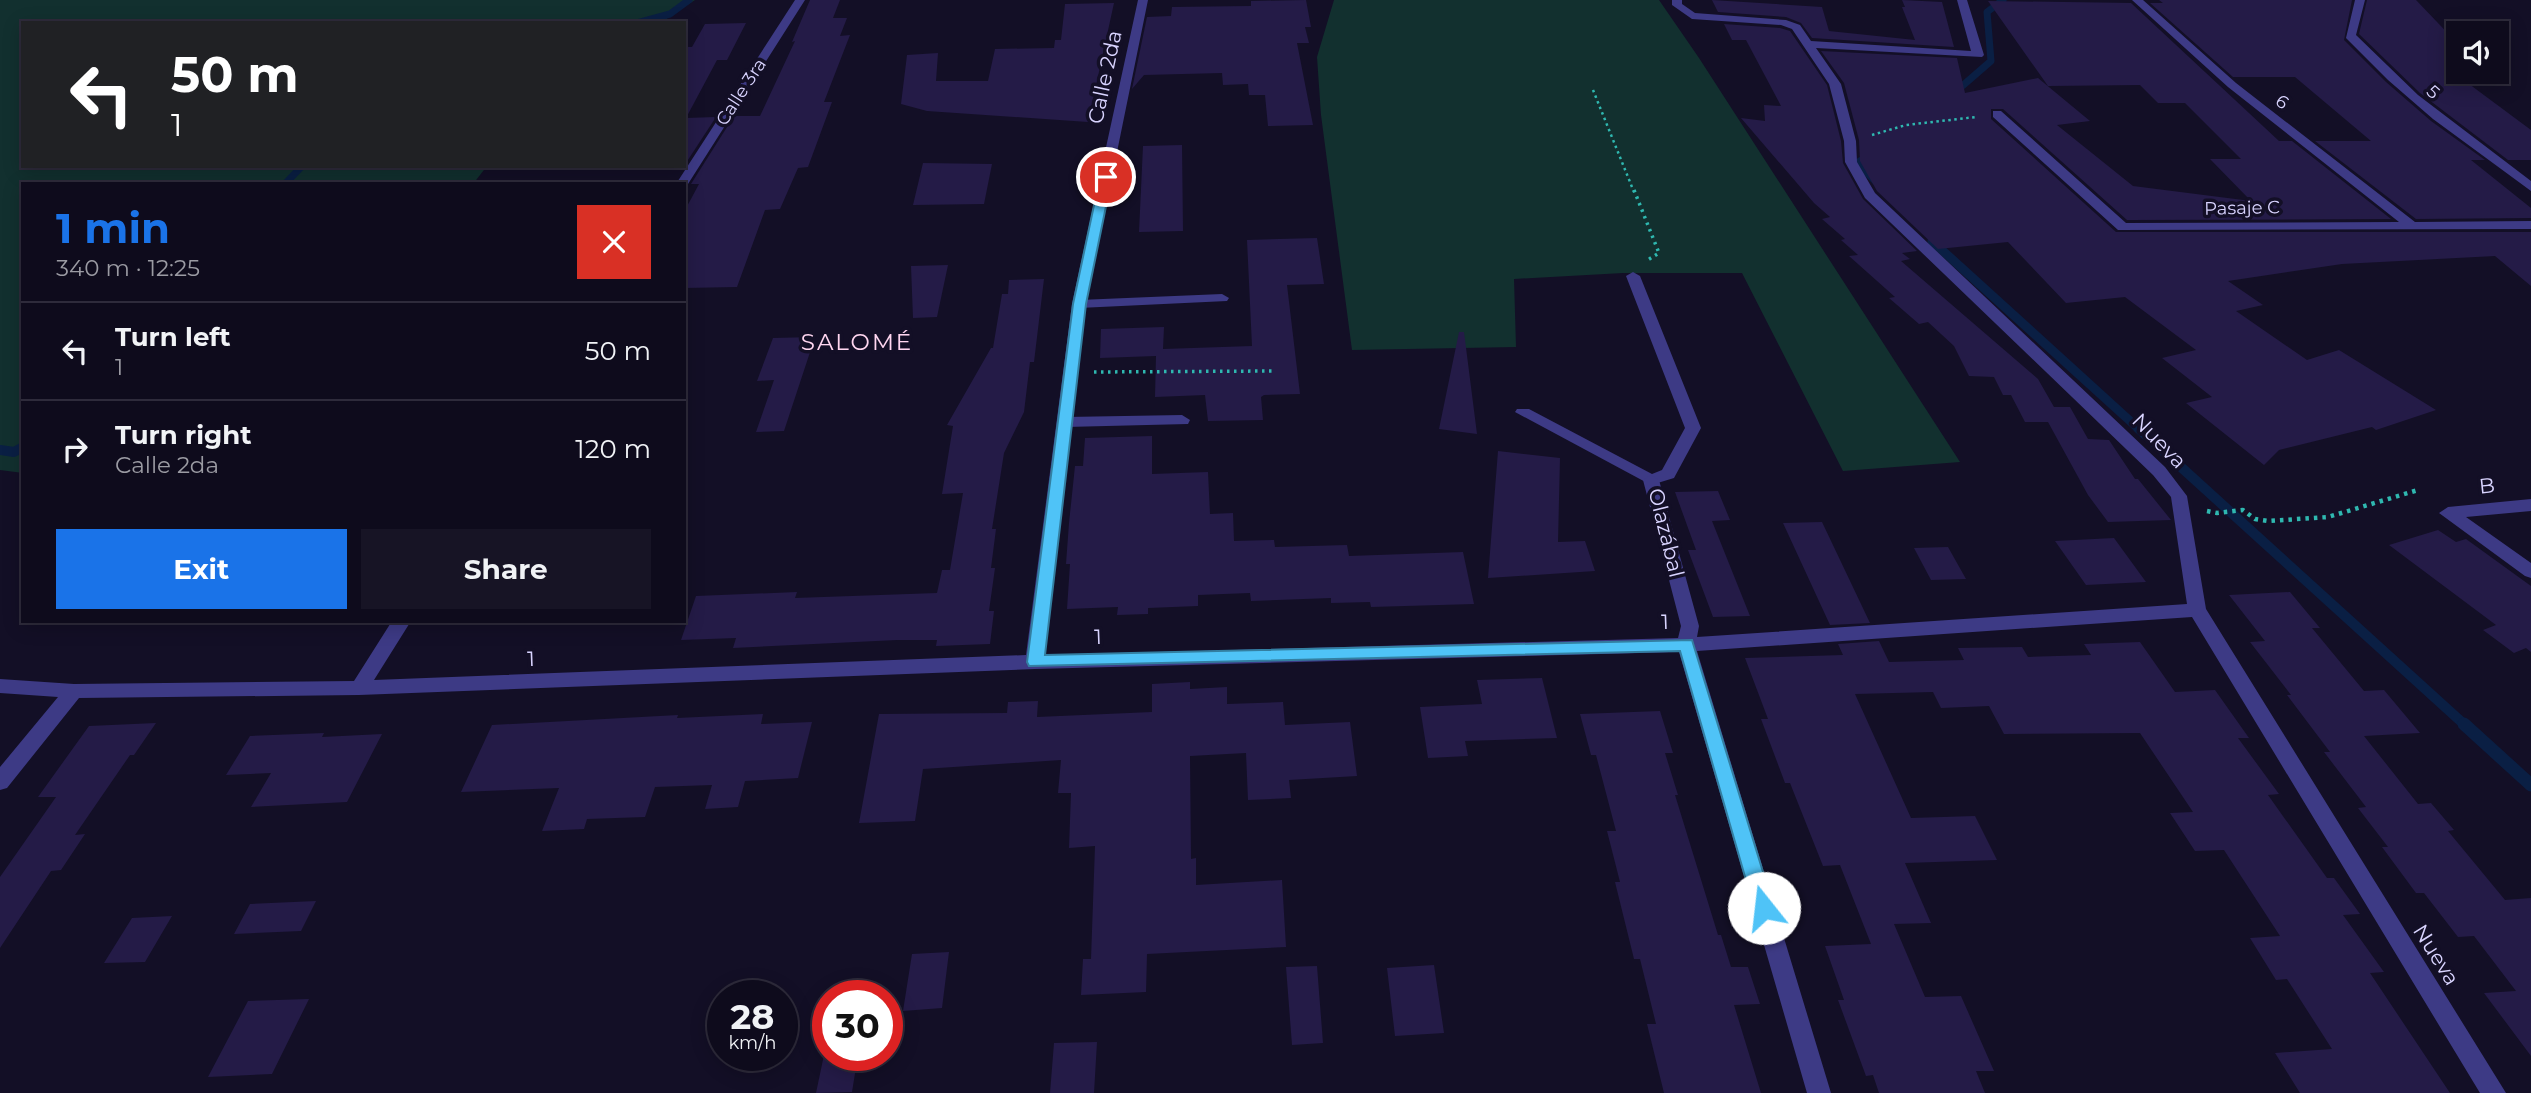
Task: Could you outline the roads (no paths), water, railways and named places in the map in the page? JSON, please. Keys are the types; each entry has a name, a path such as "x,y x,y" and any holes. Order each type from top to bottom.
{"street":[{"name":"Calle 3ra","path":"683,182 800,0"},
{"name":"Calle 2da","path":"1035,662 1079,304 1143,0"},
{"name":"Nueva","path":"1677,0 1677,5 1692,16 1782,22 1796,27 1835,84 1850,141 1851,162 1870,195 2159,471 2179,496 2197,610 2494,1093"},
{"path":"1808,44 1978,55 1962,0"},
{"name":"6","path":"2137,0 2232,85 2410,224"},
{"name":"5","path":"2360,0 2350,36 2430,112 2531,187"},
{"name":"Pasaje C","path":"1997,114 2123,227 2531,225"},
{"name":"Olazábal","path":"1633,276 1693,429 1668,474 1651,480 1690,626 1686,645 1819,1093"},
{"path":"1079,304 1222,298"},
{"path":"1523,412 1651,480"},
{"path":"1066,422 1182,420"},
{"name":"B","path":"2531,505 2448,513 2531,572"},
{"name":"1","path":"0,686 74,691 359,688 1035,662 1686,645 2197,610"},
{"path":"359,688 401,623"},
{"path":"0,782 74,691"}],"waterway":[{"path":"644,21 670,14 689,0"},
{"path":"1953,94 1991,61 1987,12 2003,0"},
{"path":"1872,153 1857,163 1875,181"},
{"path":"287,182 300,168"},
{"path":"1932,241 2140,430"},
{"path":"2138,428 2466,726"},
{"path":"0,450 14,452 21,448"},
{"path":"2464,724 2531,785"}],"district":[{"name":"SALOMÉ","path":"857,342"}]}
